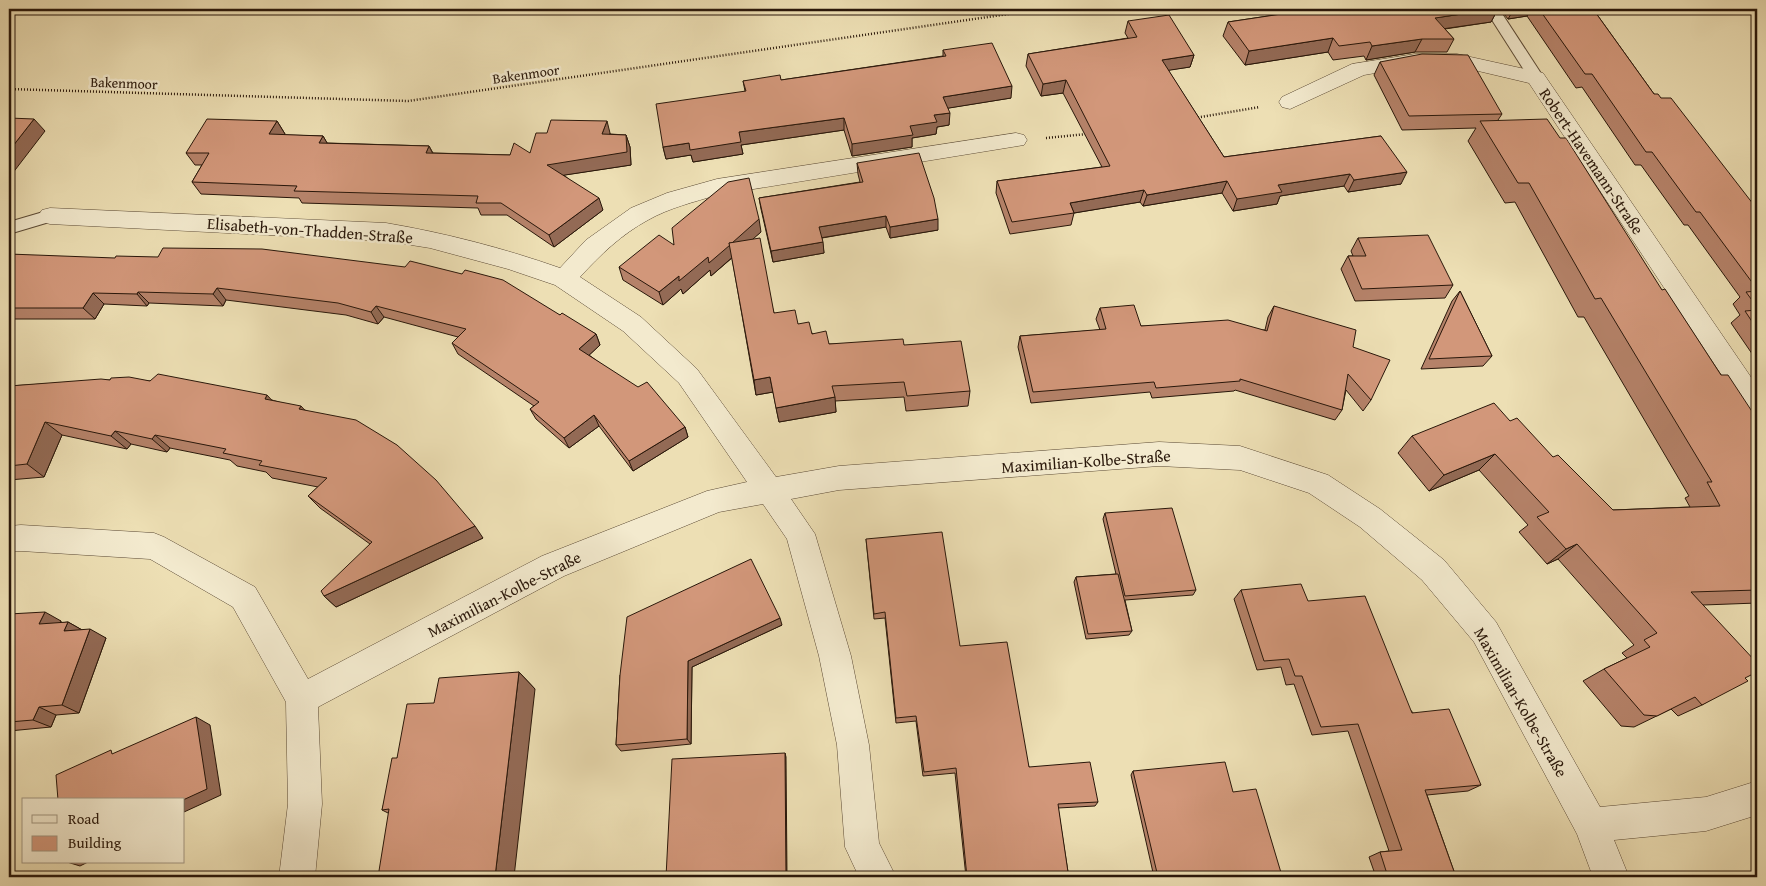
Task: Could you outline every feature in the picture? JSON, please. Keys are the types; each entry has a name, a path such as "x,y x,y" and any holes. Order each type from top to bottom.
{"street":[{"name":"Robert-Havemann-Straße","path":"1290,102 1359,69 1415,60 1456,60 1536,78 1757,407"},
{"path":"564,279 594,246 639,214 675,199 717,187 1016,140"},
{"name":"Elisabeth-von-Thadden-Straße","path":"50,216 386,232 430,239 513,261 564,279 632,324 688,376 770,492"},
{"name":"Maximilian-Kolbe-Straße","path":"302,699 553,566 717,500 770,492 839,478 1159,454 1240,458 1318,484 1370,518 1433,570 1485,632 1590,825 1611,877"},
{"path":"770,492 800,534 835,656 852,745 862,847 878,877"},
{"path":"9,539 21,538 154,546 244,597 302,699 305,804 297,877"},
{"path":"1590,825 1706,814 1757,798"}],"lane":[{"path":"1492,9 1536,78"},
{"path":"9,228 50,216"}],"path":[{"name":"Bakenmoor","path":"9,89 408,101 1043,9"},
{"path":"1186,119 1290,102"},
{"path":"1016,140 1088,134"}],"building":[{"path":"1307,9 1495,9 1435,18 1454,39 1422,39 1372,46 1370,42 1339,46 1333,38 1249,51 1228,22"},
{"path":"1539,9 1593,9 1654,94 1658,94 1661,98 1671,98 1757,209 1757,289 1700,212 1696,212 1652,152 1646,152 1592,74 1585,74"},
{"path":"1169,15 1194,55 1162,60 1224,157 1381,136 1407,172 1354,180 1350,174 1278,185 1282,192 1237,199 1227,181 1147,195 1144,190 1070,203 1074,213 1012,222 997,181 1110,166 1066,80 1043,84 1028,54 1137,37 1128,21"},
{"path":"992,43 1012,86 943,97 950,113 934,115 937,122 910,126 913,135 852,144 844,118 739,132 741,142 690,150 689,143 663,147 656,104 746,91 743,81 780,75 781,80 946,56 943,50"},
{"path":"1422,54 1468,55 1502,114 1409,116 1380,62"},
{"path":"9,118 34,119 9,151"},
{"path":"207,119 277,121 269,134 323,136 319,143 429,146 426,153 510,155 514,143 530,153 536,133 547,133 551,120 607,121 602,134 626,135 627,152 547,165 599,198 549,235 501,203 476,203 478,196 294,191 297,186 192,182 209,153 186,153"},
{"path":"1547,119 1560,138 1566,138 1662,290 1665,289 1721,375 1728,375 1757,419 1757,481 1754,481 1757,487 1757,590 1691,592 1757,663 1757,672 1745,678 1748,681 1702,705 1695,697 1657,716 1644,715 1604,669 1650,647 1644,640 1657,633 1577,544 1566,549 1537,517 1549,512 1495,454 1444,475 1412,436 1494,403 1510,421 1517,418 1553,457 1558,455 1613,510 1720,506 1707,482 1712,482 1601,298 1595,299 1529,183 1518,183 1480,121"},
{"path":"919,153 934,198 938,219 890,227 886,216 819,227 823,242 771,251 759,198 863,182 857,163"},
{"path":"749,178 759,219 732,243 729,243 730,245 709,263 708,257 679,281 679,276 659,292 619,267 659,235 674,245 672,228 728,182"},
{"path":"1428,235 1453,285 1362,289 1348,256 1366,256 1358,238"},
{"path":"760,238 774,313 795,310 798,324 809,322 812,334 826,331 829,344 903,339 904,345 961,341 970,391 907,396 904,382 832,386 835,397 776,408 770,377 754,380 729,243"},
{"path":"163,248 262,249 405,267 410,261 462,274 465,270 503,280 560,315 562,313 596,334 579,349 638,387 647,382 685,427 629,461 594,415 564,438 530,409 539,402 452,343 466,329 376,306 371,312 338,303 217,288 213,294 93,293 83,308 9,308 9,254 115,258 116,256 158,257"},
{"path":"1460,291 1492,356 1429,359"},
{"path":"1757,291 1757,307 1746,292"},
{"path":"1134,305 1141,326 1228,320 1267,331 1274,306 1356,330 1353,347 1390,360 1371,400 1348,374 1342,410 1240,379 1240,381 1156,388 1154,382 1033,392 1020,336 1106,329 1100,308"},
{"path":"1757,310 1757,329 1745,311"},
{"path":"158,374 267,395 265,399 301,406 299,409 356,420 397,445 436,480 475,526 324,596 321,591 372,542 308,496 327,478 259,465 262,461 223,453 226,449 155,435 152,439 115,431 111,436 45,422 27,464 9,466 9,386 101,379 110,380 111,378 129,377 150,381"},
{"path":"1172,508 1196,590 1125,596 1105,513"},
{"path":"942,532 960,646 1007,642 1029,767 1090,762 1098,802 1058,804 1068,872 967,877 956,768 924,772 916,716 896,718 885,612 874,614 866,539"},
{"path":"751,559 780,618 688,661 687,739 616,745 620,675 627,617"},
{"path":"1118,574 1132,631 1088,634 1076,577"},
{"path":"1301,584 1308,601 1365,596 1412,713 1449,709 1481,785 1425,790 1456,877 1388,877 1380,852 1402,850 1358,724 1321,727 1302,676 1295,676 1289,659 1264,661 1241,590"},
{"path":"45,612 39,624 68,622 64,631 90,629 62,705 39,707 33,720 9,722 9,614"},
{"path":"519,672 495,877 378,877 389,809 382,810 392,758 397,758 407,704 434,703 439,678"},
{"path":"196,717 207,789 185,799 58,798 56,775 111,750 112,754"},
{"path":"785,753 786,877 666,877 672,759"},
{"path":"1225,762 1233,792 1256,789 1282,876 1303,874 1304,877 1158,877 1133,771"}]}
